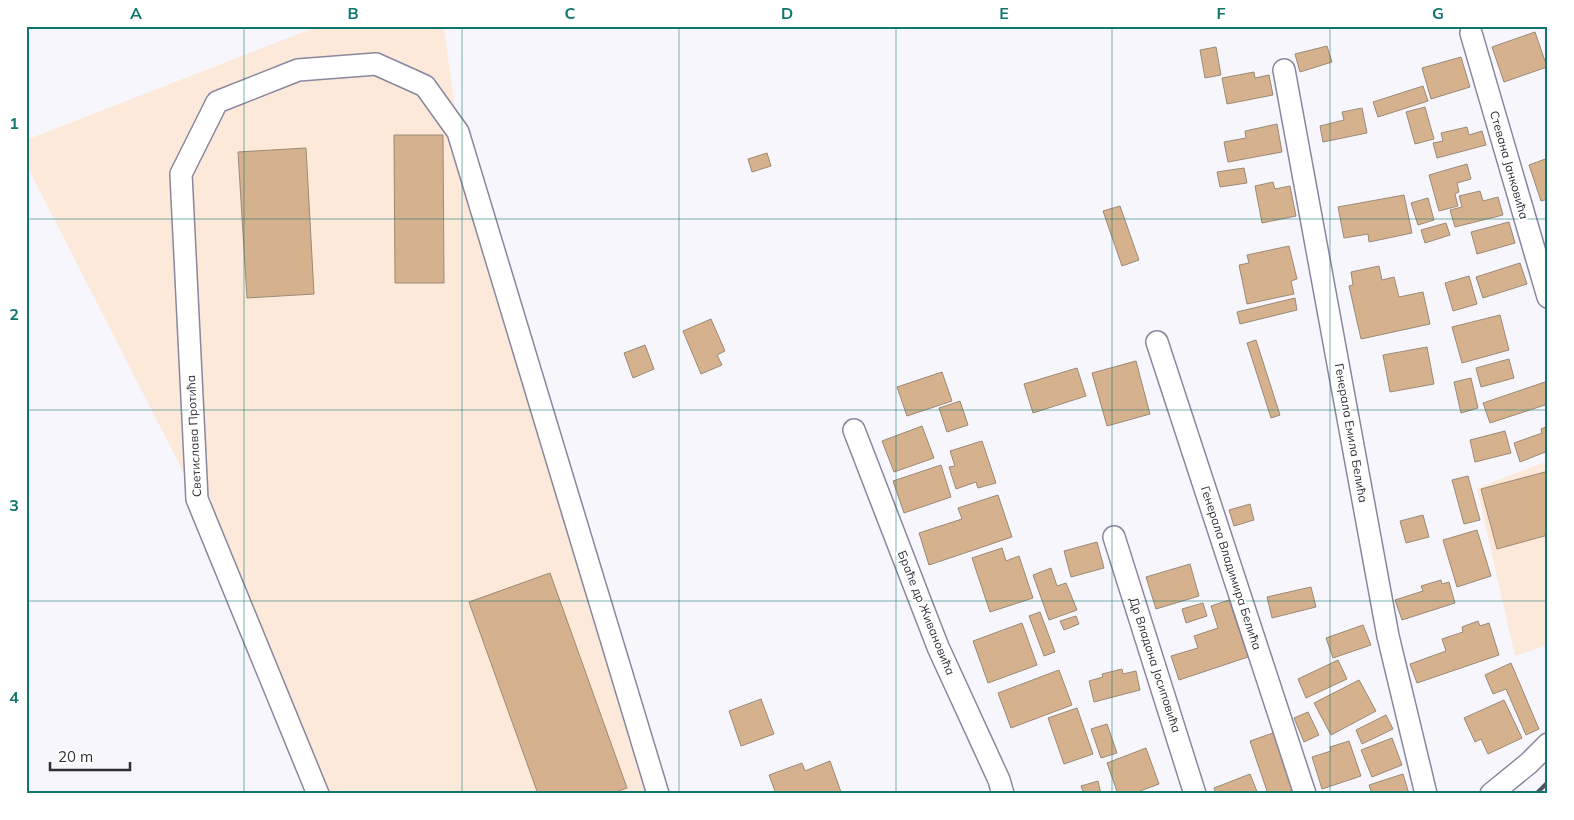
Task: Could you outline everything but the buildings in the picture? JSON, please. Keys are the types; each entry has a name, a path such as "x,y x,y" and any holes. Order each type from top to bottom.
{"street":[{"name":"Стевана Јанковића","path":"1471,33 1548,297"},
{"name":"Светислава Протића","path":"318,794 197,499 181,174 217,102 298,70 376,64 425,86 458,132 658,794"},
{"name":"Генерала Емила Белића","path":"1284,70 1388,636 1426,794"},
{"name":"Генерала Владимира Белића","path":"1157,342 1305,794"},
{"name":"Браће др Живановића","path":"854,430 938,648 999,780 1003,794"},
{"name":"Др Владана Јосиповића","path":"1114,537 1195,794"},
{"path":"1491,794 1529,763 1548,744"}],"shaded area":[{"path":"319,26 444,26 458,132 658,794 318,794 197,499 26,164 26,140"},
{"path":"1548,461 1548,645 1515,656 1477,488"}],"railway":[{"path":"1536,794 1548,782"}]}
